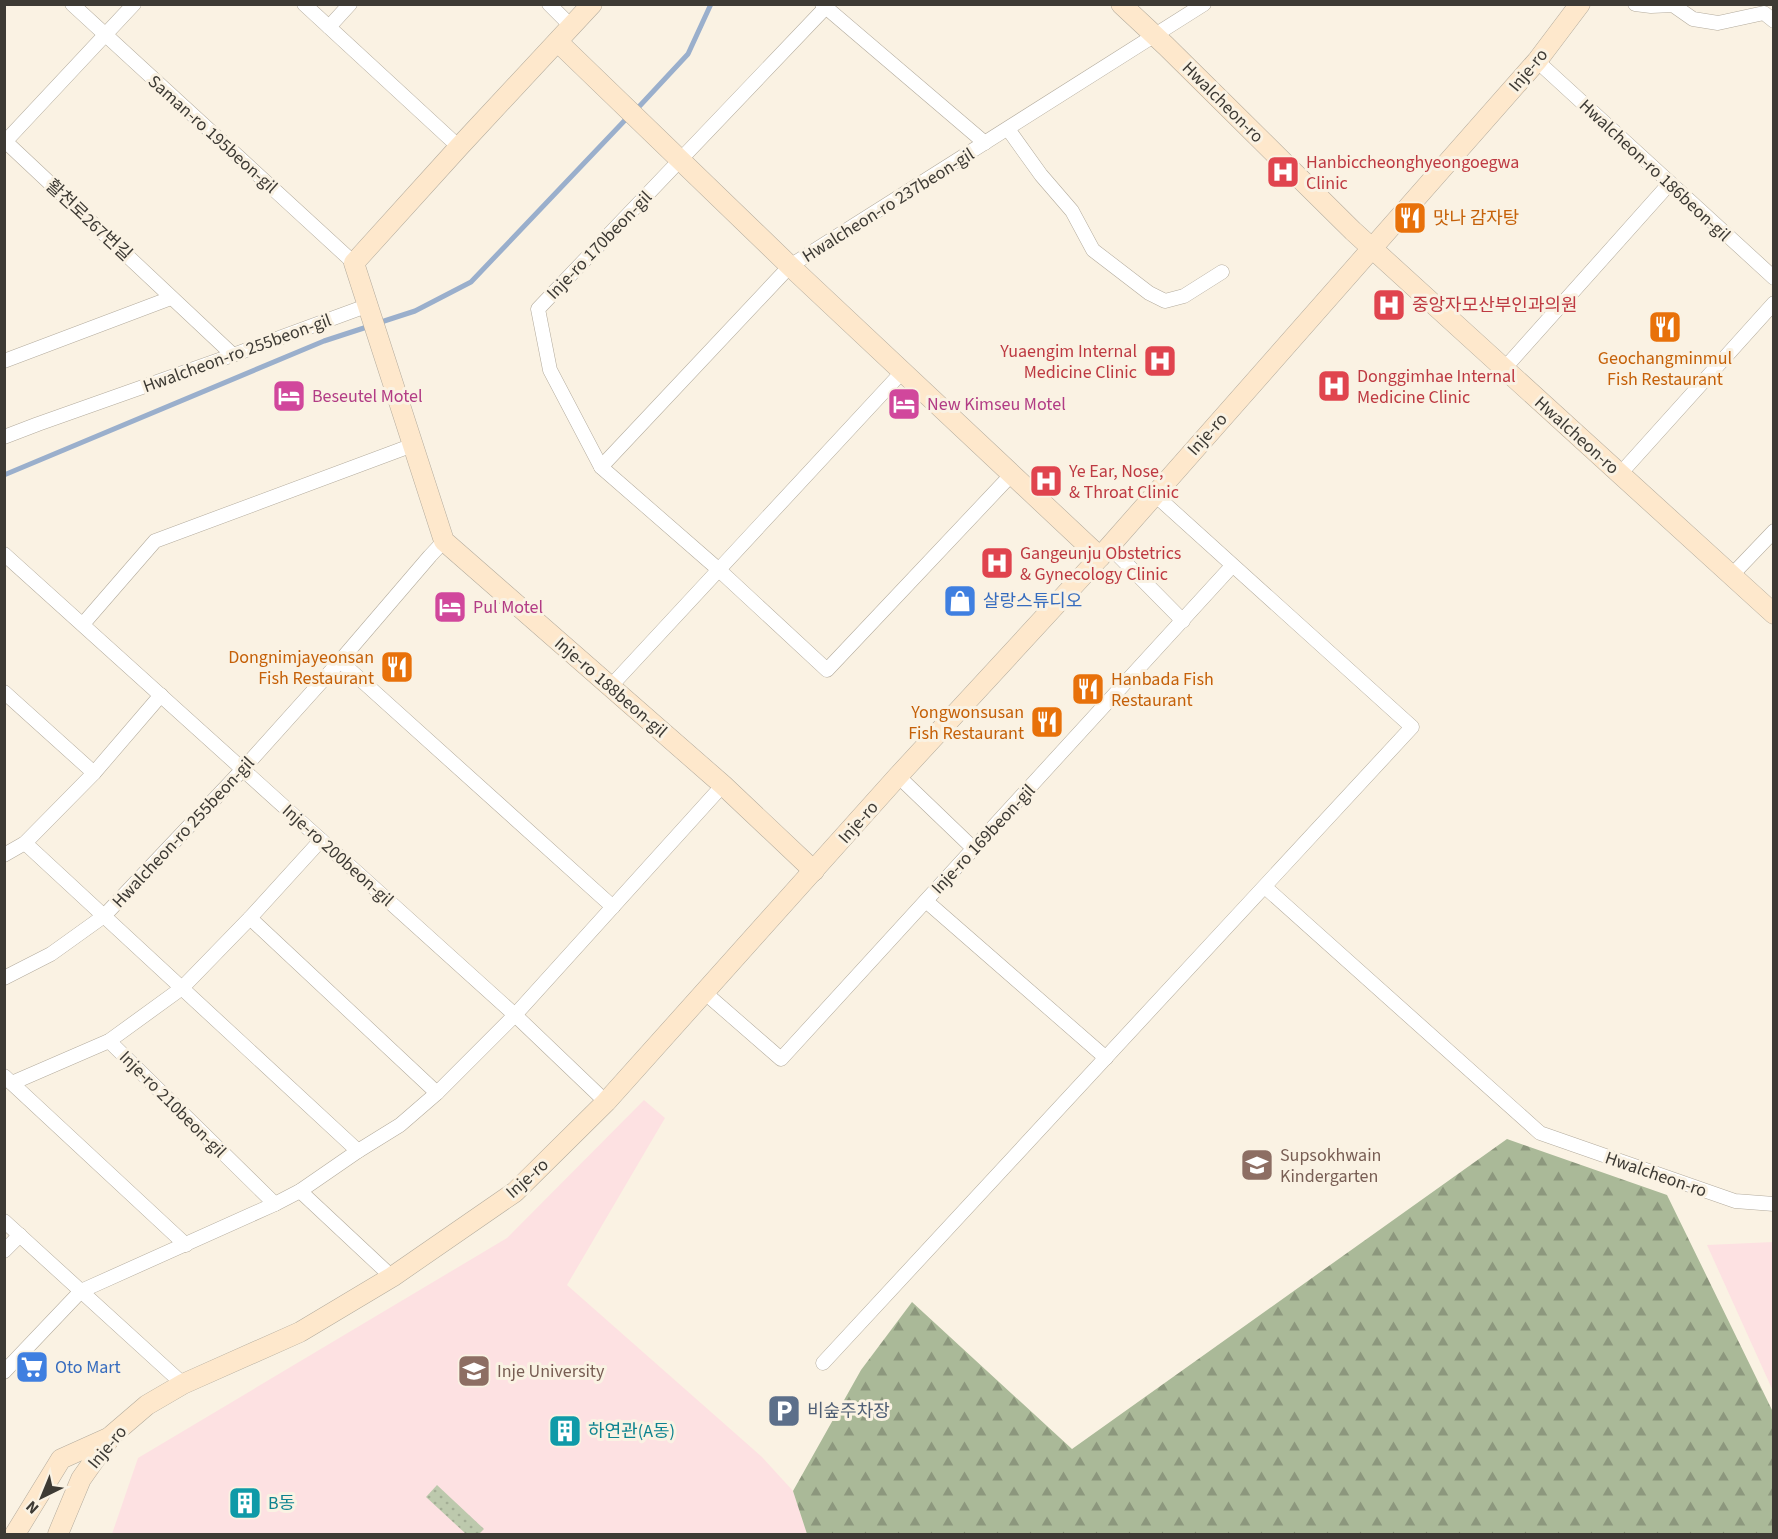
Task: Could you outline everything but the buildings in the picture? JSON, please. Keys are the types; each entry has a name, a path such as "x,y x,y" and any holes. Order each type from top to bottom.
{"street":[{"name":"Saman-ro 195beon-gil","path":"72,4 354,263"},
{"path":"5,142 134,4"},
{"path":"304,4 459,147"},
{"path":"329,27 350,4"},
{"path":"549,4 572,27"},
{"path":"444,541 354,263 592,4"},
{"name":"Hwalcheon-ro","path":"1121,4 1373,249 1773,614"},
{"name":"Hwalcheon-ro 237beon-gil","path":"790,266 1204,4"},
{"name":"Inje-ro","path":"58,1534 81,1479 112,1436 147,1405 183,1384 300,1332 392,1277 515,1192 606,1102 898,776 1104,552 1373,249 1537,61 1580,4"},
{"path":"1635,4 1674,5 1694,19 1718,23 1764,13 1773,21"},
{"path":"680,160 824,6"},
{"name":"Hwalcheon-ro 237beon-gil","path":"824,6 985,143"},
{"path":"558,42 790,266 1012,474 1183,621"},
{"name":"Hwalcheon-ro 186beon-gil","path":"1537,61 1773,279"},
{"path":"1008,129 1041,175 1072,211 1093,250 1149,294 1165,301 1184,296 1222,272"},
{"name":"활천로267번길","path":"5,142 233,355"},
{"name":"Inje-ro 170beon-gil","path":"680,160 538,309 550,370 601,467 718,569 827,670 1012,474"},
{"path":"1504,369 1670,183"},
{"path":"601,467 790,266"},
{"path":"4,361 171,298"},
{"path":"1620,474 1773,303"},
{"name":"Hwalcheon-ro 255beon-gil","path":"4,437 233,355 370,310"},
{"path":"610,687 903,371"},
{"path":"83,624 155,541 413,445"},
{"path":"823,1363 1412,727 1154,494"},
{"path":"1731,576 1773,531"},
{"name":"Hwalcheon-ro 255beon-gil","path":"4,978 51,954 104,916 243,769 444,541"},
{"name":"Inje-ro 188beon-gil","path":"444,541 723,785 814,871"},
{"name":"Inje-ro 200beon-gil","path":"4,554 515,1015 606,1102"},
{"name":"Inje-ro 169beon-gil","path":"704,992 781,1059 1232,566"},
{"path":"340,661 613,907"},
{"path":"5,694 94,773"},
{"path":"4,855 25,843 94,773 161,695"},
{"path":"898,776 974,849"},
{"path":"4,1372 81,1291 300,1191 399,1125 437,1093 515,1015 723,785"},
{"name":"Inje-ro 210beon-gil","path":"275,1204 109,1041 182,988 321,840"},
{"path":"25,843 358,1151"},
{"name":"Hwalcheon-ro","path":"1264,887 1540,1133 1735,1201 1773,1204"},
{"path":"926,901 1106,1058"},
{"path":"250,918 437,1093"},
{"path":"109,1041 8,1080 186,1245"},
{"path":"300,1191 392,1277"},
{"path":"4,1221 183,1384"},
{"path":"4,1251 20,1235"},
{"path":"15,1534 61,1459 112,1436"}],"shaded area":[{"name":"Inje University","path":"644,1100 665,1118 567,1285 762,1457 793,1491 807,1534 112,1534 138,1458 507,1238"},
{"path":"1774,1242 1773,1391 1707,1245"}],"green space":[{"path":"1507,1139 1667,1195 1773,1412 1773,1534 807,1534 793,1491 861,1370 912,1302 1072,1449"},
{"path":"437,1485 484,1529 479,1534 466,1534 426,1497"}],"waterway":[{"path":"635,111 688,54 711,4"},
{"path":"378,323 415,311 471,282 628,117"},
{"path":"4,475 324,341 370,326"}],"place":[{"name":"Hanbiccheonghyeongoegwa Clinic","path":"1283,172"},
{"name":"맛나 감자탕","path":"1410,218"},
{"name":"중앙자모산부인과의원","path":"1389,305"},
{"name":"Geochangminmul Fish Restaurant","path":"1665,327"},
{"name":"Yuaengim Internal Medicine Clinic","path":"1160,361"},
{"name":"Donggimhae Internal Medicine Clinic","path":"1334,386"},
{"name":"Beseutel Motel","path":"289,396"},
{"name":"New Kimseu Motel","path":"904,404"},
{"name":"Ye Ear, Nose, & Throat Clinic","path":"1046,481"},
{"name":"Gangeunju Obstetrics & Gynecology Clinic","path":"997,563"},
{"name":"살랑스튜디오","path":"960,601"},
{"name":"Pul Motel","path":"450,607"},
{"name":"Dongnimjayeonsan Fish Restaurant","path":"397,667"},
{"name":"Hanbada Fish Restaurant","path":"1088,689"},
{"name":"Yongwonsusan Fish Restaurant","path":"1047,722"},
{"name":"Supsokhwain Kindergarten","path":"1257,1165"},
{"name":"Oto Mart","path":"32,1367"},
{"name":"Inje University","path":"474,1371"},
{"name":"비숲주차장","path":"784,1411"},
{"name":"하연관(A동)","path":"565,1431"},
{"name":"B동","path":"245,1503"}]}
